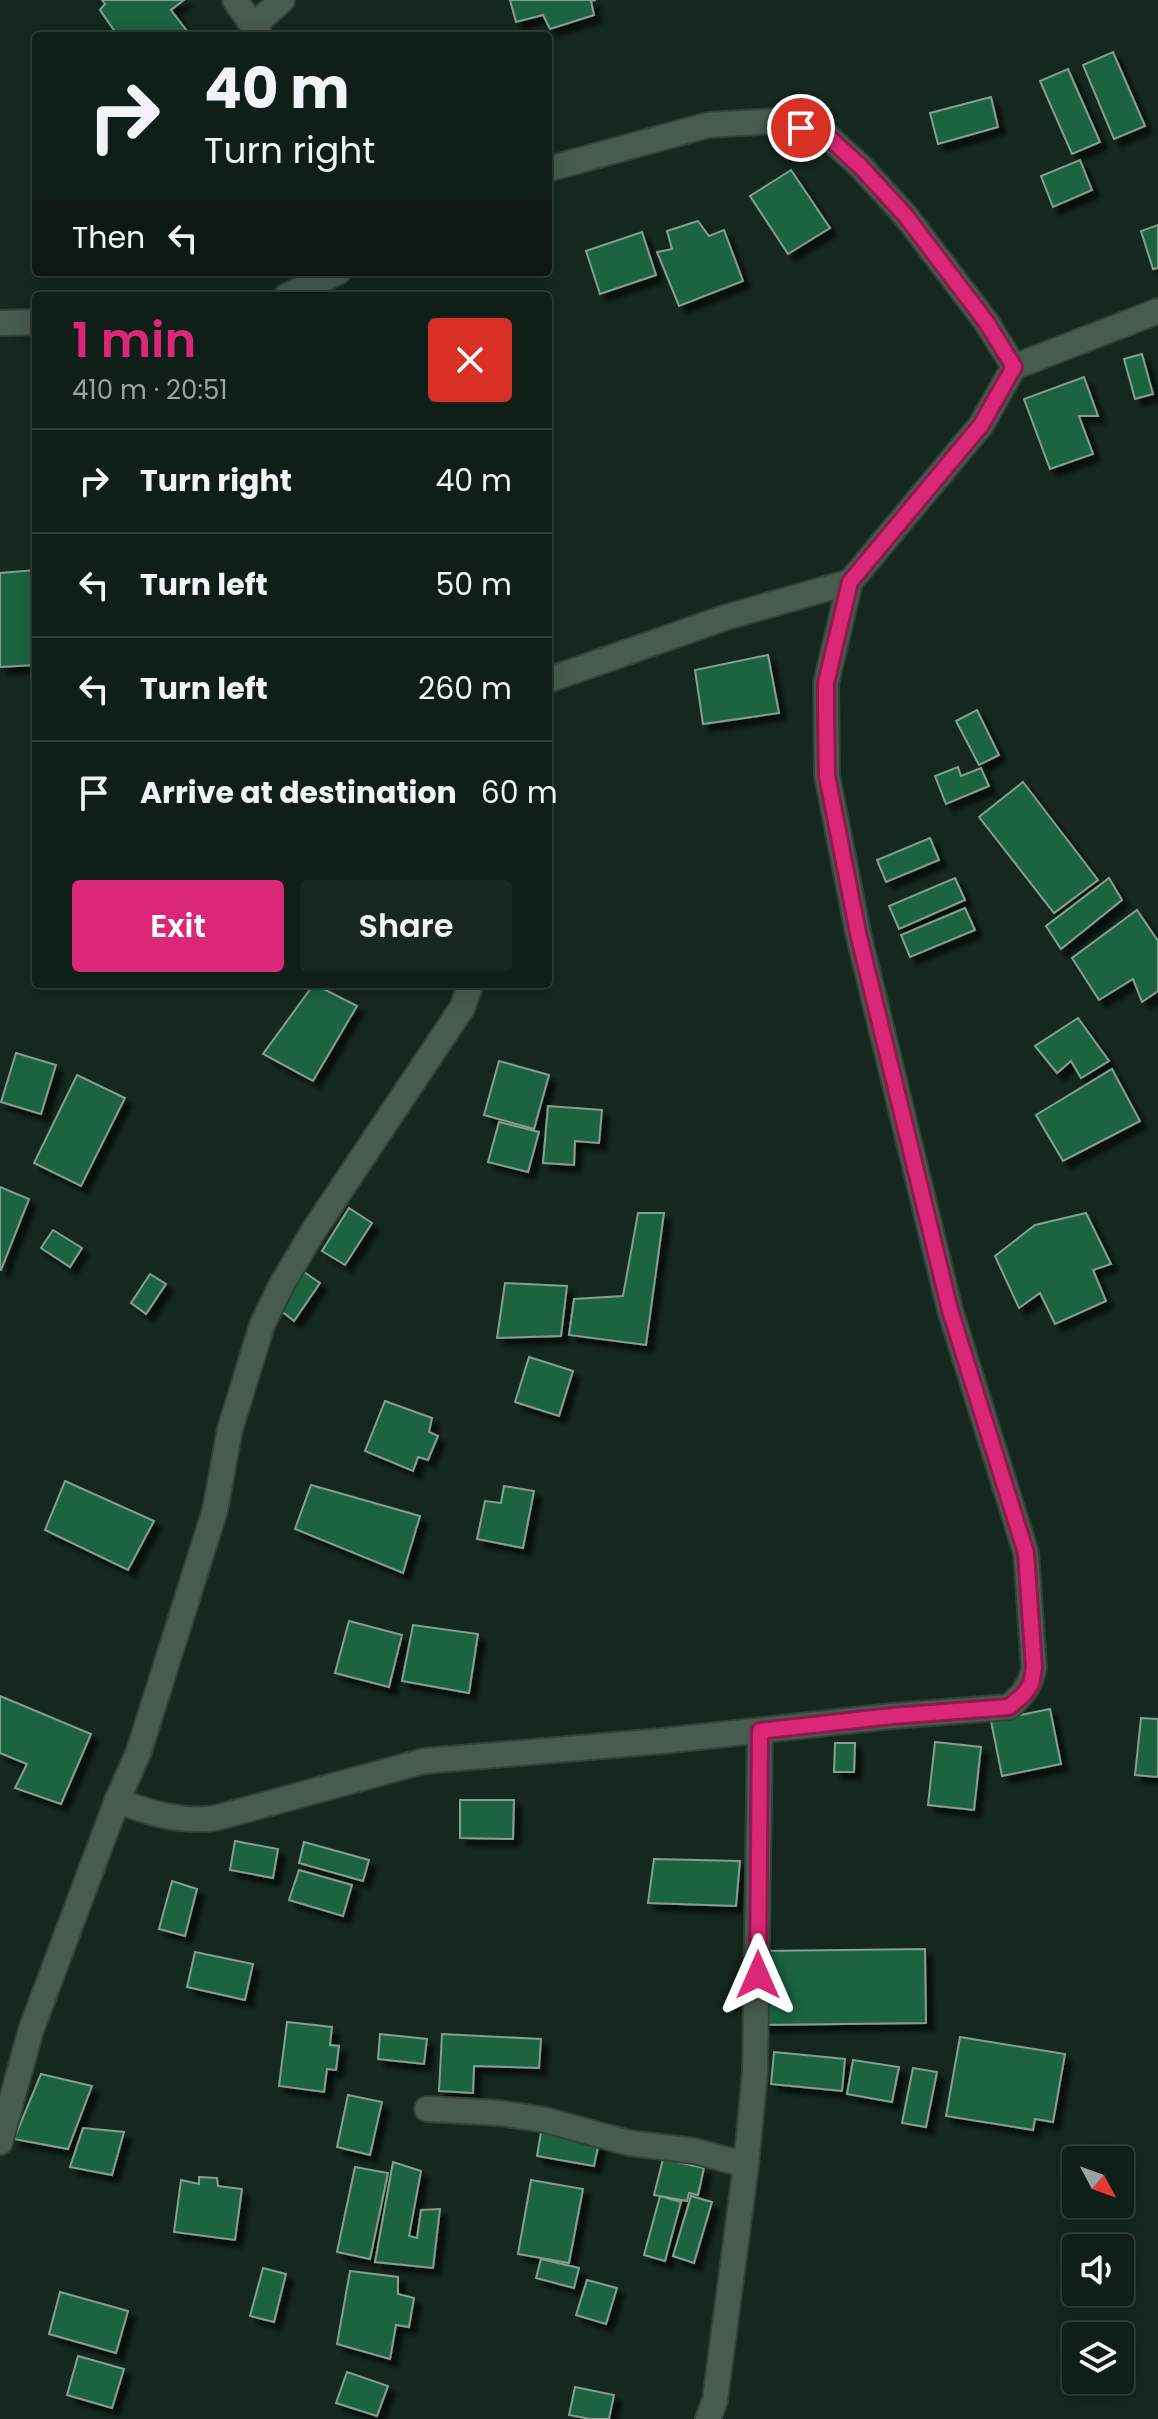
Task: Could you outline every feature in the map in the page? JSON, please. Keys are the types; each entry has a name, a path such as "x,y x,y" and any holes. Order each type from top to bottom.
{"street":[{"path":"235,0 257,31 282,0"},
{"path":"552,168 708,125 776,121 825,134 861,167 905,215 987,323 1014,367"},
{"path":"296,292 330,276"},
{"path":"117,1801 158,1815 192,1821 216,1818 424,1761 1009,1707 1031,1684 1034,1668 1026,1553 950,1310 858,933 827,776 826,683 850,582 981,425 1014,367 1158,311"},
{"path":"0,323 32,322"},
{"path":"552,679 727,617 850,582"},
{"path":"0,2142 31,2030 117,1801 139,1751 210,1525 230,1429 262,1325 314,1230 462,1008 470,988"},
{"path":"708,2419 715,2400 755,2072 760,1731"},
{"path":"427,2109 500,2113 545,2120 629,2143 695,2151 746,2165"}],"building":[{"path":"102,0 184,0 171,10 187,31 115,32 100,10 105,4"},
{"path":"510,0 596,0 591,1 594,15 550,29 543,15 516,22"},
{"path":"1113,52 1145,126 1114,139 1083,65"},
{"path":"1068,69 1100,142 1072,154 1040,81"},
{"path":"991,97 998,127 938,144 930,113"},
{"path":"1080,160 1092,190 1053,207 1041,176"},
{"path":"791,170 830,228 788,254 750,196"},
{"path":"698,221 709,236 724,230 743,281 679,306 657,252 672,249 667,231"},
{"path":"1158,225 1158,268 1153,269 1141,231"},
{"path":"642,232 656,275 600,294 586,251"},
{"path":"1142,354 1153,394 1135,399 1124,359"},
{"path":"1084,377 1098,416 1079,416 1093,454 1050,469 1024,399"},
{"path":"32,570 32,665 0,667 0,573"},
{"path":"768,655 779,713 703,724 695,670"},
{"path":"977,710 999,755 979,765 956,721"},
{"path":"958,767 961,776 981,768 989,786 946,804 935,776"},
{"path":"1023,782 1098,880 1054,913 979,817"},
{"path":"930,838 939,860 886,882 877,860"},
{"path":"955,878 965,900 899,929 889,906"},
{"path":"1109,878 1122,900 1061,949 1046,926"},
{"path":"965,908 975,930 910,957 901,935"},
{"path":"1137,910 1158,941 1158,991 1142,1002 1133,979 1099,1000 1072,958"},
{"path":"311,988 322,988 357,1006 313,1081 263,1054"},
{"path":"1078,1018 1109,1061 1081,1078 1071,1061 1057,1073 1035,1046"},
{"path":"16,1053 56,1065 41,1114 1,1102"},
{"path":"499,1061 549,1075 534,1129 484,1115"},
{"path":"1112,1069 1140,1121 1063,1161 1036,1115"},
{"path":"77,1075 125,1098 81,1186 34,1163"},
{"path":"548,1106 602,1110 599,1143 575,1141 574,1165 543,1163"},
{"path":"499,1122 539,1132 528,1172 488,1162"},
{"path":"0,1187 29,1199 1,1270 0,1270"},
{"path":"349,1208 372,1223 345,1265 322,1251"},
{"path":"638,1213 664,1213 646,1345 569,1335 574,1299 623,1296"},
{"path":"1086,1213 1111,1264 1093,1270 1106,1301 1055,1324 1040,1293 1019,1308 995,1256 1035,1225"},
{"path":"53,1230 82,1248 70,1267 41,1248"},
{"path":"301,1270 320,1283 294,1321 275,1306"},
{"path":"150,1274 166,1284 146,1314 131,1303"},
{"path":"505,1283 567,1286 561,1336 497,1338"},
{"path":"529,1357 573,1371 559,1416 515,1402"},
{"path":"385,1401 432,1418 429,1432 438,1436 428,1460 418,1457 413,1471 365,1451"},
{"path":"65,1481 154,1521 128,1570 45,1530"},
{"path":"311,1485 420,1516 403,1573 295,1529"},
{"path":"504,1486 534,1491 523,1548 477,1539 485,1501 501,1503"},
{"path":"349,1621 402,1635 389,1687 335,1673"},
{"path":"413,1625 478,1634 469,1693 402,1681"},
{"path":"0,1696 91,1734 61,1804 15,1788 27,1764 0,1753"},
{"path":"1050,1709 1061,1764 1002,1776 991,1721"},
{"path":"1141,1718 1158,1719 1158,1777 1135,1775"},
{"path":"935,1742 981,1747 974,1810 928,1805"},
{"path":"835,1743 855,1743 854,1772 834,1772"},
{"path":"460,1800 514,1800 513,1839 460,1838"},
{"path":"235,1841 278,1849 273,1878 230,1870"},
{"path":"304,1842 369,1860 363,1881 299,1863"},
{"path":"654,1859 740,1861 736,1906 648,1903"},
{"path":"299,1870 352,1885 343,1916 289,1900"},
{"path":"172,1881 197,1889 185,1936 159,1929"},
{"path":"925,1949 926,2023 760,2025 759,1951"},
{"path":"195,1952 253,1964 245,2000 187,1987"},
{"path":"287,2022 332,2027 330,2045 339,2046 336,2070 327,2069 324,2092 279,2086"},
{"path":"380,2034 427,2039 424,2064 378,2059"},
{"path":"442,2034 541,2039 539,2068 474,2066 473,2093 439,2091"},
{"path":"960,2037 1065,2054 1053,2122 1035,2119 1033,2130 946,2116"},
{"path":"774,2052 845,2059 842,2091 771,2084"},
{"path":"853,2060 899,2067 892,2102 847,2094"},
{"path":"913,2068 937,2072 926,2127 902,2123"},
{"path":"41,2074 92,2086 68,2149 14,2139"},
{"path":"348,2095 382,2102 370,2155 337,2147"},
{"path":"83,2128 124,2132 112,2175 70,2167"},
{"path":"541,2132 599,2142 594,2166 537,2156"},
{"path":"663,2159 704,2168 698,2195 689,2193 687,2201 654,2195"},
{"path":"393,2162 421,2171 409,2236 417,2238 421,2210 440,2209 433,2268 375,2262"},
{"path":"355,2167 388,2173 370,2259 337,2252"},
{"path":"199,2177 217,2178 218,2186 242,2189 235,2240 174,2232 181,2180 199,2184"},
{"path":"531,2180 583,2189 569,2263 518,2254"},
{"path":"660,2196 681,2202 665,2261 644,2255"},
{"path":"691,2196 712,2202 694,2263 673,2256"},
{"path":"541,2259 579,2268 574,2288 536,2278"},
{"path":"263,2268 286,2274 274,2322 250,2316"},
{"path":"350,2271 398,2277 398,2294 414,2298 409,2327 396,2325 390,2359 337,2344"},
{"path":"587,2280 617,2288 606,2324 576,2315"},
{"path":"60,2292 128,2311 116,2353 49,2334"},
{"path":"78,2356 124,2369 112,2408 67,2395"},
{"path":"347,2372 388,2386 377,2416 336,2403"},
{"path":"575,2387 614,2395 609,2419 569,2415"}],"route":[{"path":"758,1975 760,1731 1009,1707 1031,1684 1034,1668 1026,1553 950,1310 912,1161 858,933 827,776 826,714 826,683 850,582 981,425 1014,367 987,323 905,215 861,167 825,134 801,128"}]}
